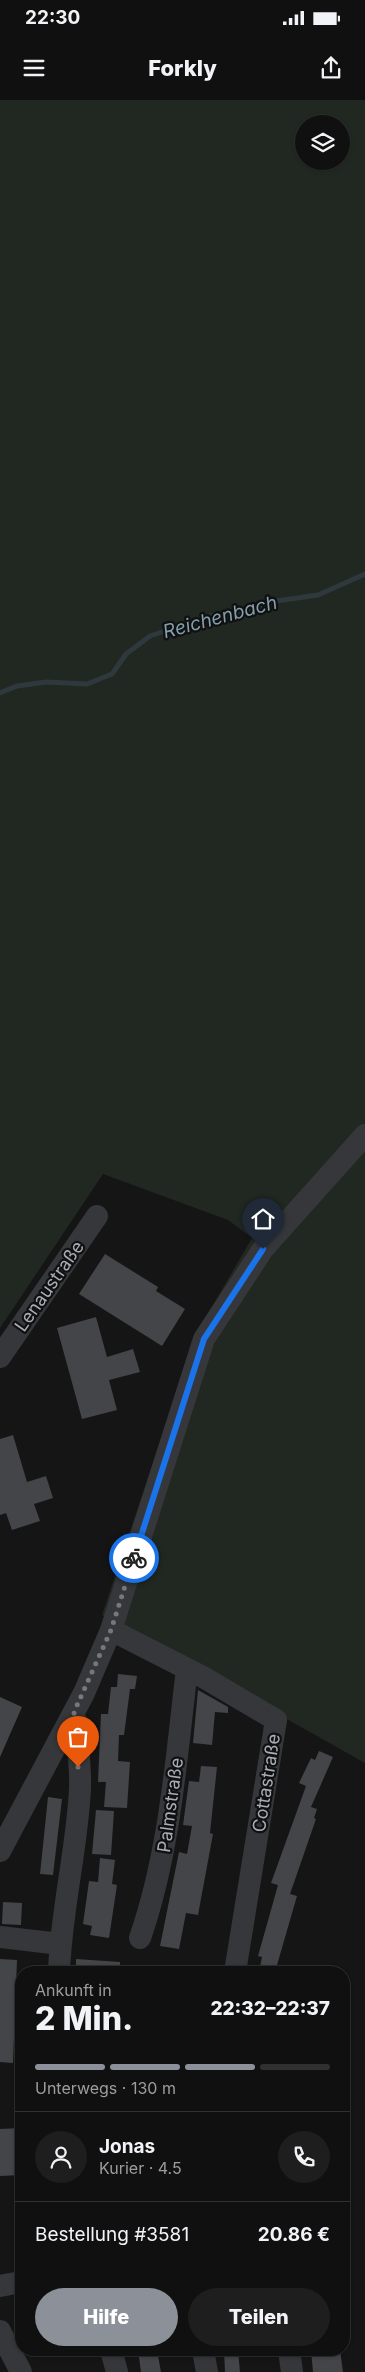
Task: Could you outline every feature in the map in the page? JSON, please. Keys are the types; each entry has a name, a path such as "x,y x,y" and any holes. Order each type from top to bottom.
{"street":[{"path":"0,1851 74,1712 111,1630 204,1339 263,1249 365,1135"},
{"name":"Lenaustraße","path":"0,1357 97,1216"},
{"name":"Cottastraße","path":"111,1630 187,1669 276,1720 235,1966"},
{"name":"Palmstraße","path":"140,1938 154,1898 167,1838 187,1669"},
{"path":"59,1966 60,1944 76,1838 80,1787 74,1712"},
{"path":"0,1937 60,1944"},
{"path":"0,2286 15,2283"},
{"path":"0,2331 20,2372"},
{"path":"113,2356 117,2372"},
{"path":"205,2356 207,2372"},
{"path":"290,2356 292,2372"}],"shaded area":[{"path":"0,100 365,100 365,1763 102,1615 196,1334 252,1238 228,1220 103,1174 0,1328"}],"building":[{"path":"105,1254 158,1287 156,1291 185,1309 162,1346 79,1294"},
{"path":"96,1317 107,1357 133,1349 140,1372 109,1380 117,1410 82,1419 57,1328"},
{"path":"13,1435 27,1482 46,1476 53,1498 34,1504 40,1521 12,1530 6,1513 0,1515 0,1439"},
{"path":"118,1674 137,1676 135,1689 130,1689 124,1735 119,1735 118,1761 130,1762 127,1808 104,1807 106,1782 98,1782 101,1714 108,1714 111,1687 117,1687"},
{"path":"198,1690 228,1707 228,1713 215,1712 212,1745 193,1743"},
{"path":"0,1697 22,1707 0,1757"},
{"path":"319,1751 333,1757 311,1807 317,1809 314,1818 316,1819 290,1894 297,1896 277,1966 260,1966 262,1957 258,1956 278,1885 271,1883 306,1786 299,1783 311,1758 315,1760"},
{"path":"201,1766 217,1767 210,1833 213,1834 198,1915 186,1913 179,1949 160,1946 179,1852 187,1854 192,1826 183,1825 189,1781 199,1782"},
{"path":"48,1797 62,1799 53,1875 40,1874"},
{"path":"96,1810 114,1811 111,1855 92,1854"},
{"path":"100,1858 115,1860 112,1884 117,1885 109,1938 90,1935 92,1926 83,1924 89,1881 98,1882"},
{"path":"3,1902 22,1903 21,1925 2,1924"},
{"path":"0,1959 17,1960 17,1966 15,1966 13,2063 0,2062"},
{"path":"76,1959 120,1962 120,1966 76,1966"},
{"path":"15,2128 15,2175 0,2176 0,2129"},
{"path":"139,2356 158,2356 161,2372 141,2372"},
{"path":"224,2356 239,2356 240,2372 225,2372"},
{"path":"312,2356 341,2356 343,2372 313,2372"}],"waterway":[{"name":"Reichenbach","path":"0,693 17,686 46,682 87,684 112,674 126,654 150,636 209,616 243,612 276,601 318,595 365,574"}],"way so far":[{"path":"78,1767 74,1712 111,1630 134,1558"}],"route":[{"path":"134,1558 204,1339 263,1249"}]}
